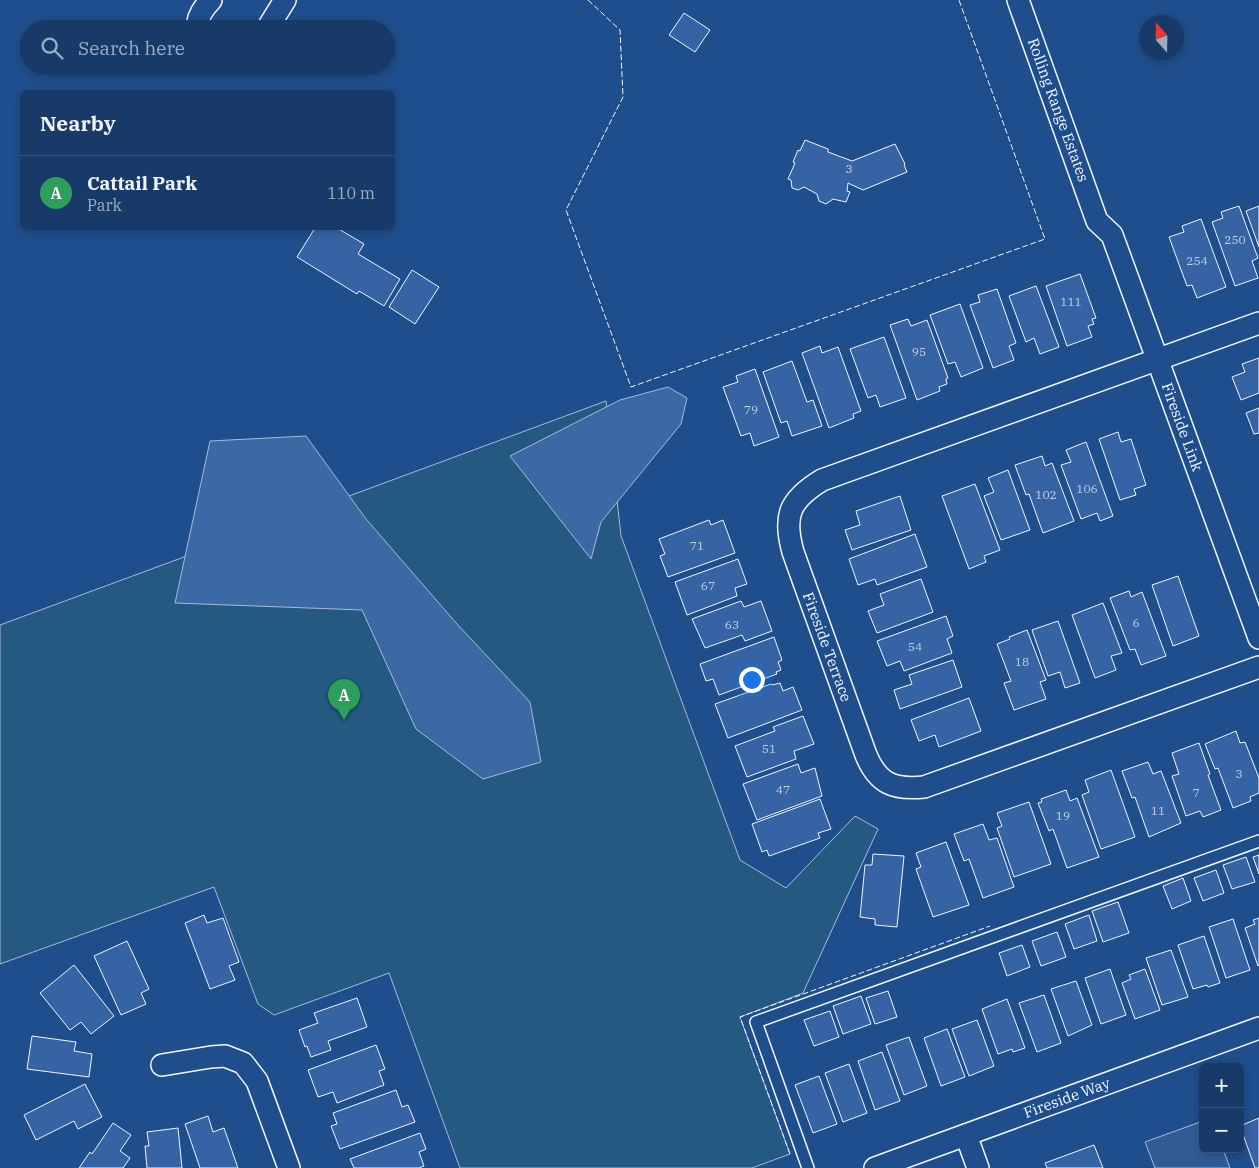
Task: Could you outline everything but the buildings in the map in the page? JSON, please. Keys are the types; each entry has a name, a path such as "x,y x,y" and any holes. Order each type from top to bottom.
{"street":[{"path":"197,20 201,12 212,0"},
{"path":"273,20 285,0"},
{"name":"Rolling Range Estates","path":"1018,0 1098,221"},
{"name":"Fireside Link","path":"1098,221 1112,236 1259,638"},
{"name":"Fireside Terrace","path":"1259,323 822,480 801,494 792,507 788,521 789,538 793,552 870,765 888,784 900,787 924,787 1259,667"},
{"name":"Fireside Way","path":"875,1168 1259,1028"},
{"path":"162,1065 211,1056 225,1056 243,1063 257,1080 290,1168"},
{"path":"966,1135 978,1168"}],"lane":[{"path":"808,1168 756,1022 1259,841"}],"shaded area":[{"path":"668,387 687,398 681,424 601,522 591,559 510,456 620,400"},
{"path":"606,401 621,536 740,860 786,888 855,816 878,829 803,993 740,1017 790,1154 752,1168 460,1168 389,973 274,1015 258,1004 214,887 0,964 0,625"},
{"path":"306,436 366,519 457,624 530,702 541,762 483,779 416,729 362,610 175,603 210,441"},
{"path":"1199,1122 1199,1153 1224,1153 1230,1168 1155,1168 1145,1142"}],"fence":[{"path":"588,0 620,30 623,97 566,210 631,387 1045,239 959,0"},
{"path":"790,1154 740,1017 990,926"}],"place":[{"name":"Cattail Park","path":"344,720"}]}
